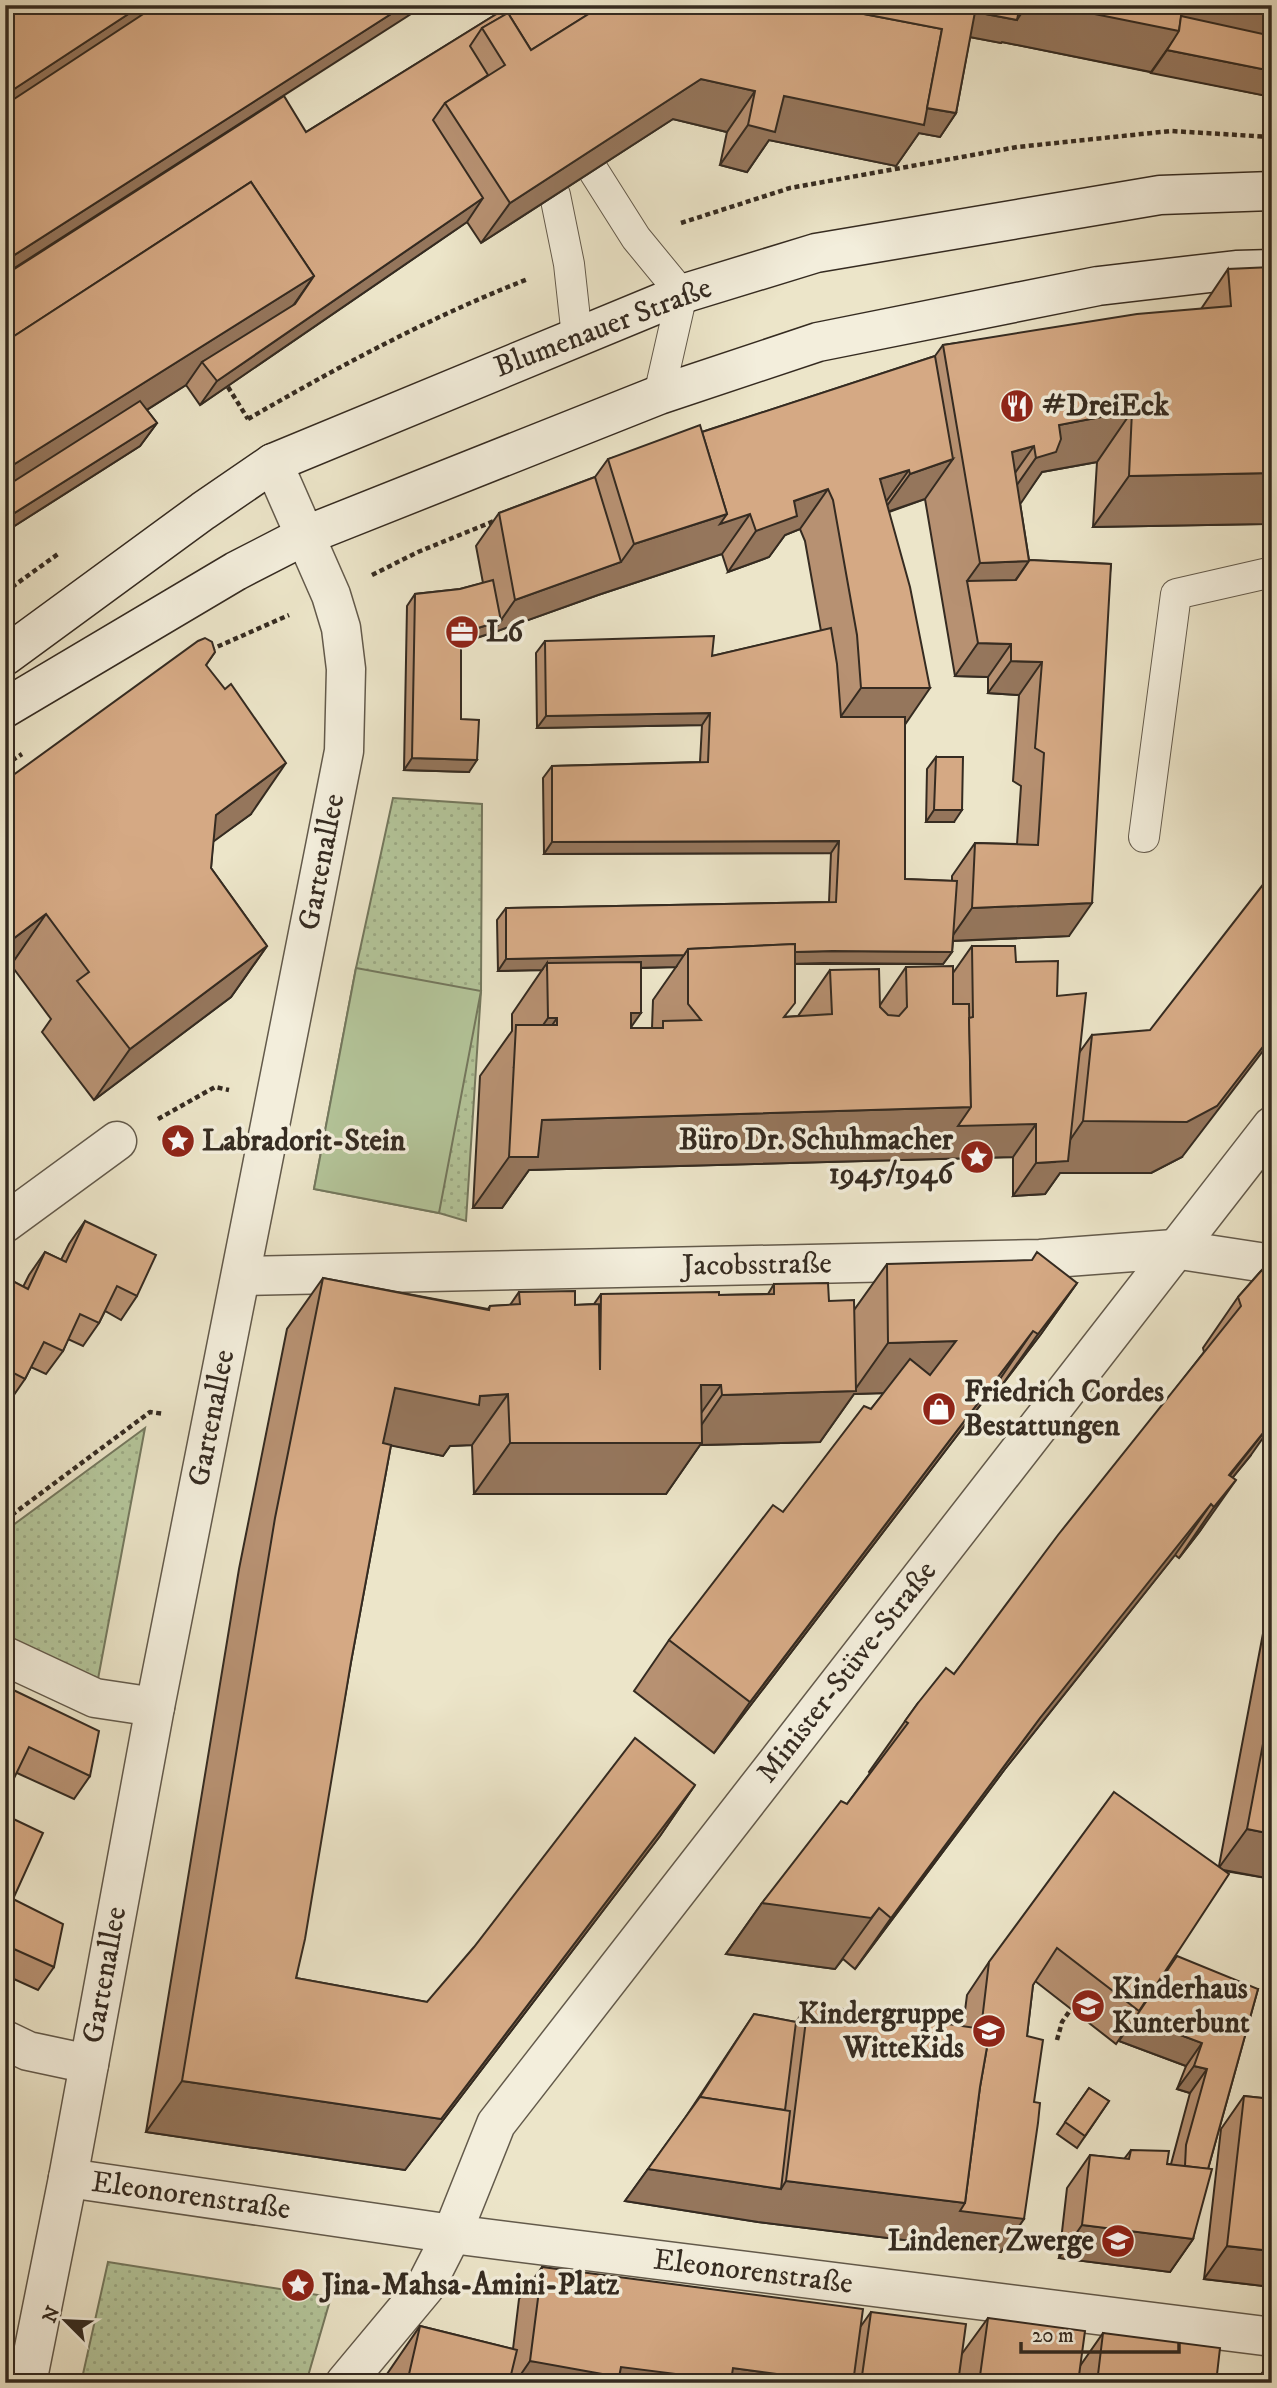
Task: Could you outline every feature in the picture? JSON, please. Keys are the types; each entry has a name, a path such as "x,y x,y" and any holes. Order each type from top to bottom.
{"street":[{"name":"Blumenauer Straße","path":"5,656 273,463 681,294 816,253 1160,195 1272,191"},
{"path":"5,708 236,571 304,536 659,395 818,342 1098,286 1236,270 1272,269"},
{"name":"Gartenallee","path":"27,2383 68,2178 155,1707 344,751 346,669 341,628 331,595 273,463"},
{"name":"Minister-Stüve-Straße","path":"452,2234 496,2124 1272,1126"},
{"path":"5,1223 117,1141"},
{"name":"Jacobsstraße","path":"241,1276 1040,1259 1174,1249 1272,1264"},
{"path":"5,1656 95,1698 155,1707"},
{"path":"5,2040 28,2052 89,2064"},
{"name":"Eleonorenstraße","path":"68,2178 452,2234 1272,2337"},
{"path":"345,2383 425,2287 452,2234"}],"lane":[{"path":"593,170 636,237 681,294 659,395"},
{"path":"555,195 569,264 577,337"},
{"path":"1144,836 1176,594 1272,572"}],"path":[{"path":"206,653 418,552 508,515"},
{"path":"5,765 29,750"},
{"path":"117,1141 215,1087 274,1099"},
{"path":"5,1520 150,1412 211,1423"},
{"path":"1057,2040 1062,2022 1071,2009"}],"green space":[{"path":"393,798 482,804 481,991 466,1221 439,1213 314,1189 356,968"},
{"path":"356,968 481,991 439,1213 314,1189"},
{"path":"145,1428 98,1679 5,1636 5,1531"},
{"path":"108,2262 331,2297 306,2383 81,2383"}],"building":[{"path":"5,5 142,5 5,95"},
{"path":"157,5 405,5 5,261 5,105"},
{"path":"511,5 603,5 531,50 508,13 482,28 470,46 488,75 445,103 433,120 483,198 217,381 202,362 295,304 314,276 251,182 5,342 5,275 284,96 306,132"},
{"path":"603,5 817,5 942,29 924,125 784,96 775,132 748,125 755,91 701,79 510,203 445,103 505,65 482,28 508,13 531,50"},
{"path":"817,5 1020,5 1017,20 975,12 956,113 927,108 942,29"},
{"path":"1050,5 1183,5 1179,31"},
{"path":"1224,5 1272,5 1272,16"},
{"path":"1181,16 1272,36 1272,71 1167,50 1179,31"},
{"path":"251,182 314,276 5,470 5,342"},
{"path":"1272,267 1272,473 1129,476 1132,411 1059,425 1061,439 1056,452 1036,458 1034,446 1012,452 1029,561 980,563 943,345 1137,314 1231,306 1228,269"},
{"path":"935,356 953,459 910,474 909,470 880,479 910,587 930,688 861,688 857,635 833,500 828,489 794,501 797,516 756,531 750,514 720,524 727,514 702,432"},
{"path":"140,401 157,423 5,519 5,487"},
{"path":"700,425 727,514 634,544 608,459"},
{"path":"595,477 621,562 515,600 499,513"},
{"path":"1029,560 1111,564 1092,903 972,908 975,843 1038,845 1044,753 1035,748 1042,662 1011,661 1011,644 978,643 967,581 1016,580"},
{"path":"493,580 501,621 461,633 461,719 479,720 477,760 412,758 415,594 460,589"},
{"path":"831,628 841,717 905,717 905,879 957,881 952,952 795,952 795,944 688,949 684,955 506,959 506,908 836,902 839,841 552,842 552,766 708,762 710,713 546,716 545,641 714,636 712,656"},
{"path":"205,638 212,642 215,652 206,665 225,689 231,684 286,763 216,815 211,868 267,946 130,1049 77,981 89,972 46,914 5,945 5,781"},
{"path":"936,757 963,757 962,810 934,810"},
{"path":"1272,873 1272,1035 1217,1106 1187,1122 1083,1121 1092,1035 1150,1030"},
{"path":"795,944 795,1003 784,1017 832,1014 830,970 879,969 880,1007 888,1015 899,1016 907,1007 906,967 953,966 953,1004 969,1004 971,1107 542,1120 538,1157 509,1157 516,1025 557,1025 557,1018 548,1018 547,963 641,962 641,1013 631,1013 631,1028 663,1028 663,1021 701,1020 688,1004 688,949"},
{"path":"972,946 1015,946 1016,962 1058,961 1057,996 1086,993 1068,1161 1036,1163 1036,1124 958,1126 971,1107 969,1018 973,1017"},
{"path":"85,1221 156,1255 137,1296 117,1286 99,1323 80,1314 63,1351 44,1342 25,1379 6,1369 5,1371 5,1286 9,1279 28,1289 45,1252 66,1262"},
{"path":"1037,1252 1077,1283 1038,1334 1033,1331 750,1702 669,1640 773,1505 783,1512 864,1406 871,1409 910,1359 930,1375 956,1341 888,1343 887,1264 1032,1260"},
{"path":"1272,1268 1272,1422 1229,1475 1236,1480 1214,1507 1211,1504 1040,1718 891,1918 879,1908 871,1918 762,1903 841,1801 847,1804 946,1668 954,1674 1058,1535 1241,1306 1238,1297 1261,1271"},
{"path":"323,1278 489,1310 490,1306 520,1304 519,1292 575,1291 575,1305 599,1304 600,1370 601,1294 774,1294 774,1284 828,1283 829,1301 854,1300 856,1391 722,1395 721,1385 701,1385 702,1443 510,1443 508,1394 480,1396 479,1405 395,1388 383,1443 391,1445 296,1978 427,2002 474,1947 635,1738 695,1785 441,2119 182,2081 275,1518"},
{"path":"5,1686 99,1731 90,1776 29,1747 5,1797"},
{"path":"1272,1696 1272,1834 1247,1829"},
{"path":"1114,1792 1229,1874 1139,2011 1057,1948 1033,1985 1027,2036 1043,2040 1034,2102 1040,2103 1038,2123 1024,2219 960,2211 965,2203 990,2030 981,2029 989,1962"},
{"path":"5,1815 43,1833 13,1899 63,1924 54,1967 5,1945"},
{"path":"1177,1956 1258,1989 1208,2169 1185,2166 1186,2145 1207,2069 1194,2066 1202,2043 1135,2018"},
{"path":"808,2004 990,2030 965,2203 786,2181"},
{"path":"754,2014 796,2022 785,2110 700,2097 696,2103"},
{"path":"1089,2088 1109,2101 1085,2136 1065,2122"},
{"path":"1244,2096 1272,2099 1272,2251 1227,2246"},
{"path":"700,2097 790,2111 781,2189 648,2169"},
{"path":"1131,2150 1169,2151 1167,2164 1212,2169 1193,2239 1082,2225 1090,2155 1129,2159"},
{"path":"542,2267 863,2309 853,2383 733,2368 731,2381 621,2367 619,2377 530,2361"},
{"path":"871,2312 966,2324 958,2383 861,2383"},
{"path":"988,2318 1085,2331 1078,2383 979,2383"},
{"path":"420,2326 517,2350 509,2383 407,2383"},
{"path":"1103,2333 1220,2348 1216,2383 1097,2383"}],"place":[{"name":"#DreiEck","path":"1017,406"},
{"name":"L6","path":"462,632"},
{"name":"Labradorit-Stein","path":"178,1141"},
{"name":"Büro Dr. Schuhmacher 1945/1946","path":"977,1157"},
{"name":"Friedrich Cordes Bestattungen","path":"939,1409"},
{"name":"Kinderhaus Kunterbunt","path":"1088,2006"},
{"name":"Kindergruppe WitteKids","path":"989,2031"},
{"name":"Lindener Zwerge","path":"1118,2241"},
{"name":"Jina-Mahsa-Amini-Platz","path":"298,2285"}]}
